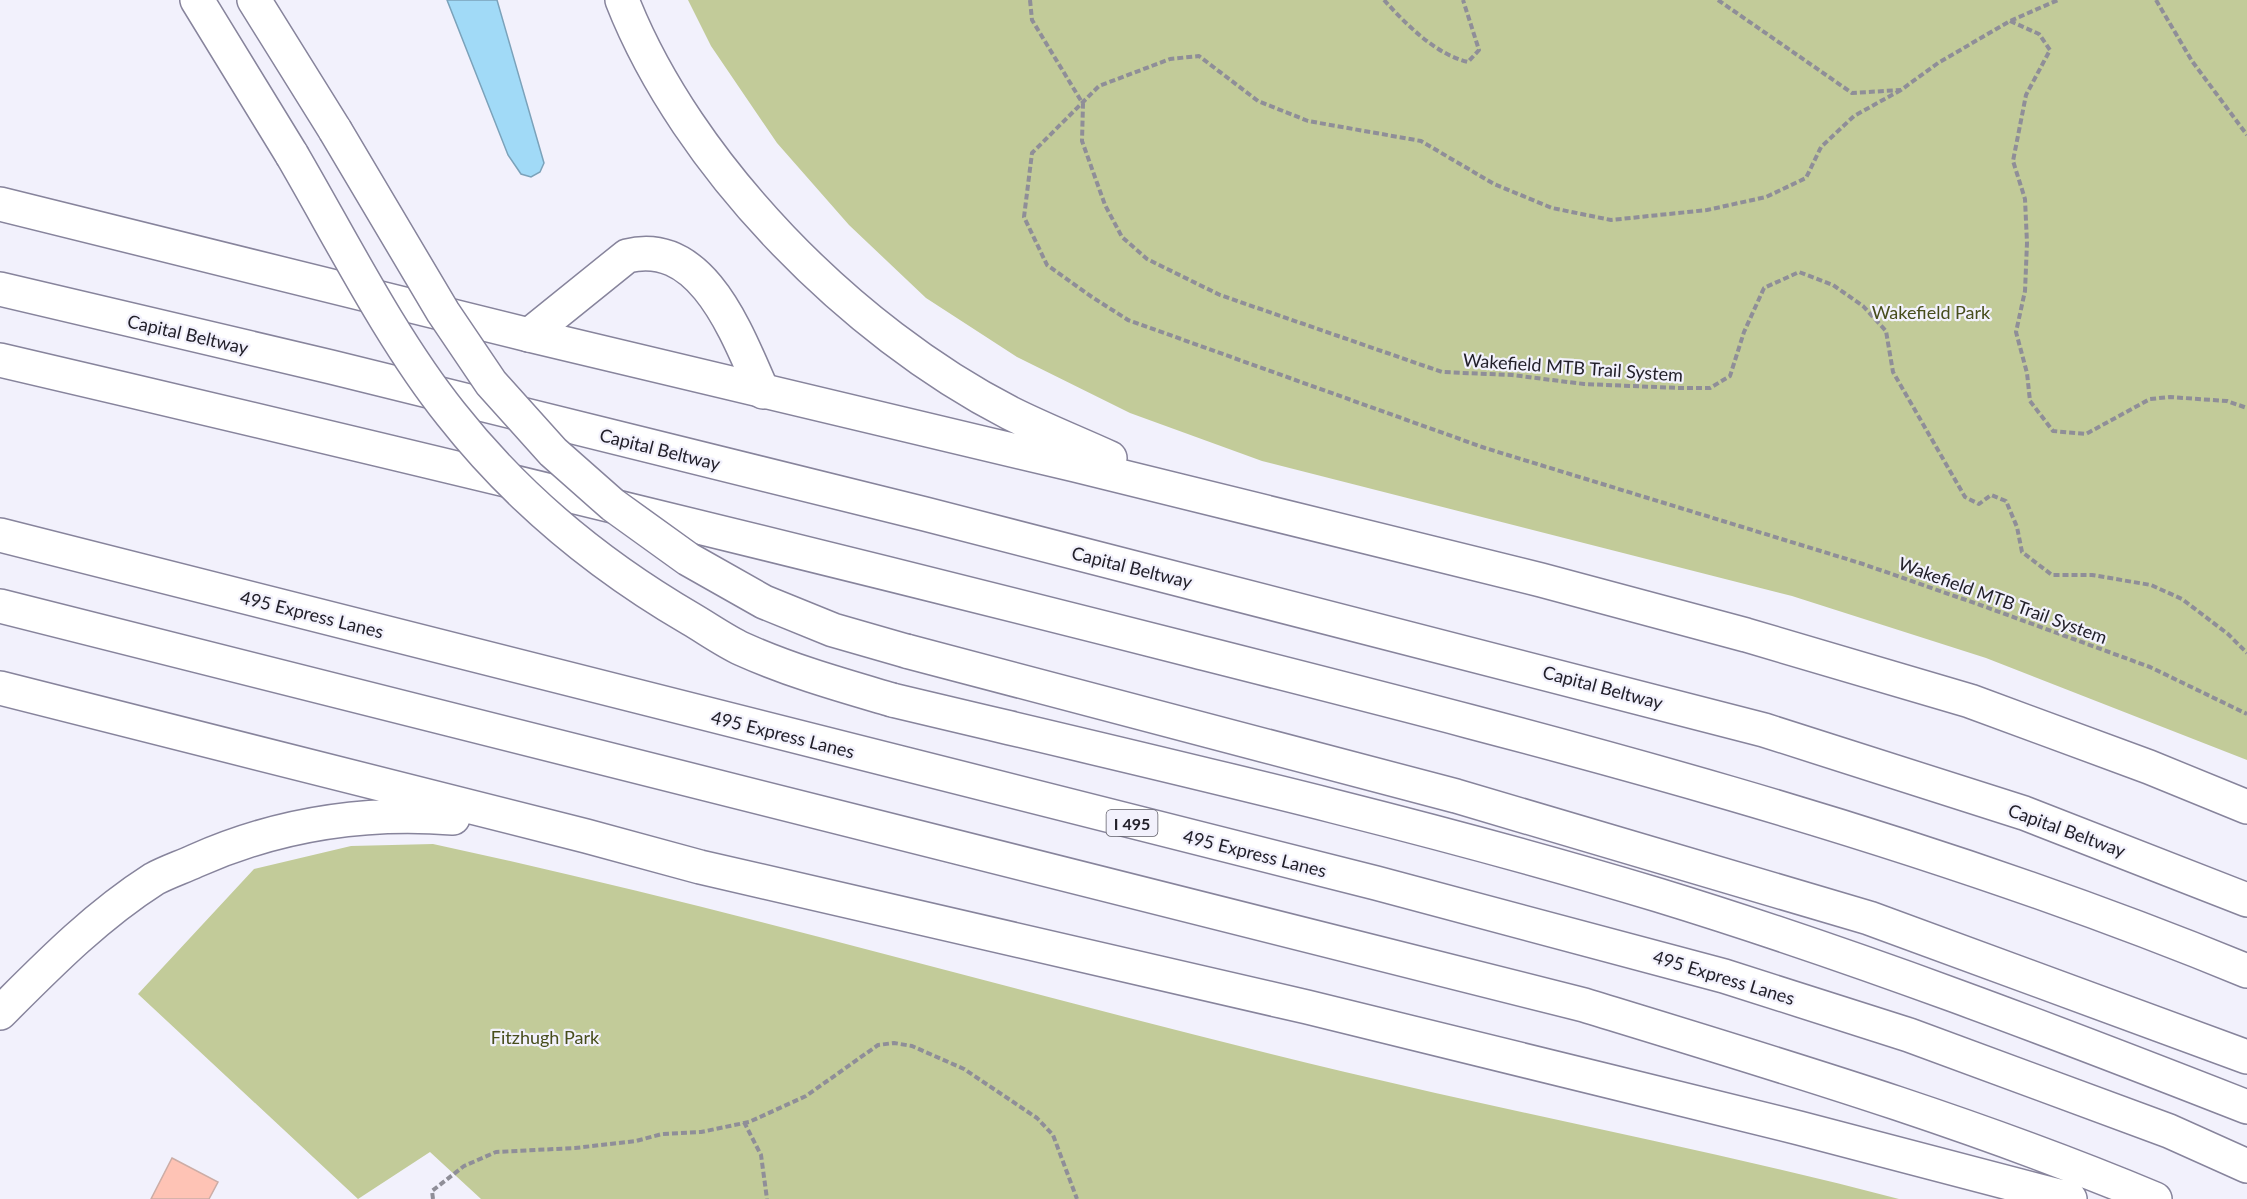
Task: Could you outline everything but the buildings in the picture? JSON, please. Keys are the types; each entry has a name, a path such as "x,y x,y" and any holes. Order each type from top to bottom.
{"main road":[{"path":"197,0 400,340 451,414 516,488 599,558 661,602 741,648 816,678 892,700 1287,795 1659,896 2015,1017 2247,1107"},
{"path":"254,0 455,330 491,383 553,452 613,505 688,559 764,602 833,630 906,651 1456,796 1869,918 2247,1058"},
{"path":"622,0 630,22 685,120 749,205 824,282 916,355 1009,412 1116,461 1215,495 1317,525"},
{"path":"0,204 763,392 1075,465 1746,635 1970,701 2247,807"},
{"path":"529,335 627,255 659,254 675,259 692,271 717,298 732,324 763,392"},
{"name":"Capital Beltway","path":"0,289 331,367 937,517 1764,730 2024,813 2247,900"},
{"path":"0,360 802,552 1540,739 1902,844 2049,895 2247,971"},
{"name":"495 Express Lanes","path":"0,535 1376,882 1668,960 1909,1035 2169,1131 2247,1166"},
{"path":"0,606 1584,1005 1821,1078 2091,1172 2154,1199"},
{"path":"0,688 700,867 1307,1007 1799,1128 2070,1199"},
{"path":"0,1014 75,938 155,879 226,847 297,826 403,814 490,821 586,836"}],"path":[{"path":"1029,0 1032,20 1083,104"},
{"path":"1384,0 1402,20 1450,57 1468,62 1479,50 1463,0"},
{"path":"1718,0 1852,93 1901,90"},
{"name":"Wakefield MTB Trail System","path":"2058,0 2010,21 1938,63 1901,90 1854,116 1821,147 1806,178 1766,198 1707,210 1611,220 1552,208 1494,184 1420,141 1308,121 1258,101 1199,57 1170,60 1099,86 1032,153 1024,217 1047,265 1128,320 1485,448 1863,564 2150,667 2247,714"},
{"path":"2156,0 2192,61 2247,135"},
{"path":"2010,21 2039,34 2050,50 2026,94 2013,161 2025,200 2027,243 2025,291 2016,332 2027,373 2030,401 2053,430 2086,434 2150,399 2170,397 2227,401 2247,408"},
{"name":"Wakefield MTB Trail System","path":"1083,104 1082,141 1105,205 1122,237 1147,259 1220,295 1442,372 1512,375 1584,384 1710,388 1730,376 1744,332 1764,288 1799,272 1833,285 1863,306 1886,331 1893,372 1965,497 1979,504 1991,495 2006,501 2017,527 2022,552 2052,574 2092,575 2151,585 2182,599 2228,634 2247,653"},
{"path":"433,1199 432,1191 440,1182 464,1167 496,1152 575,1148 636,1141 662,1134 701,1132 744,1122 806,1096 878,1045 894,1043 912,1046 964,1069 1037,1118 1053,1136 1077,1199"},
{"path":"744,1122 761,1155 767,1199"}],"green space":[{"name":"Wakefield Park","path":"688,0 2247,0 2247,760 1986,658 1792,596 1262,461 1130,413 1017,357 926,298 849,225 777,143 711,46"},
{"name":"Fitzhugh Park","path":"433,844 662,897 1345,1072 1761,1165 1899,1199 481,1199 430,1152 358,1199 138,994 254,869 351,846"}],"water":[{"path":"447,0 497,0 544,163 540,172 531,177 521,174 508,155"}]}
